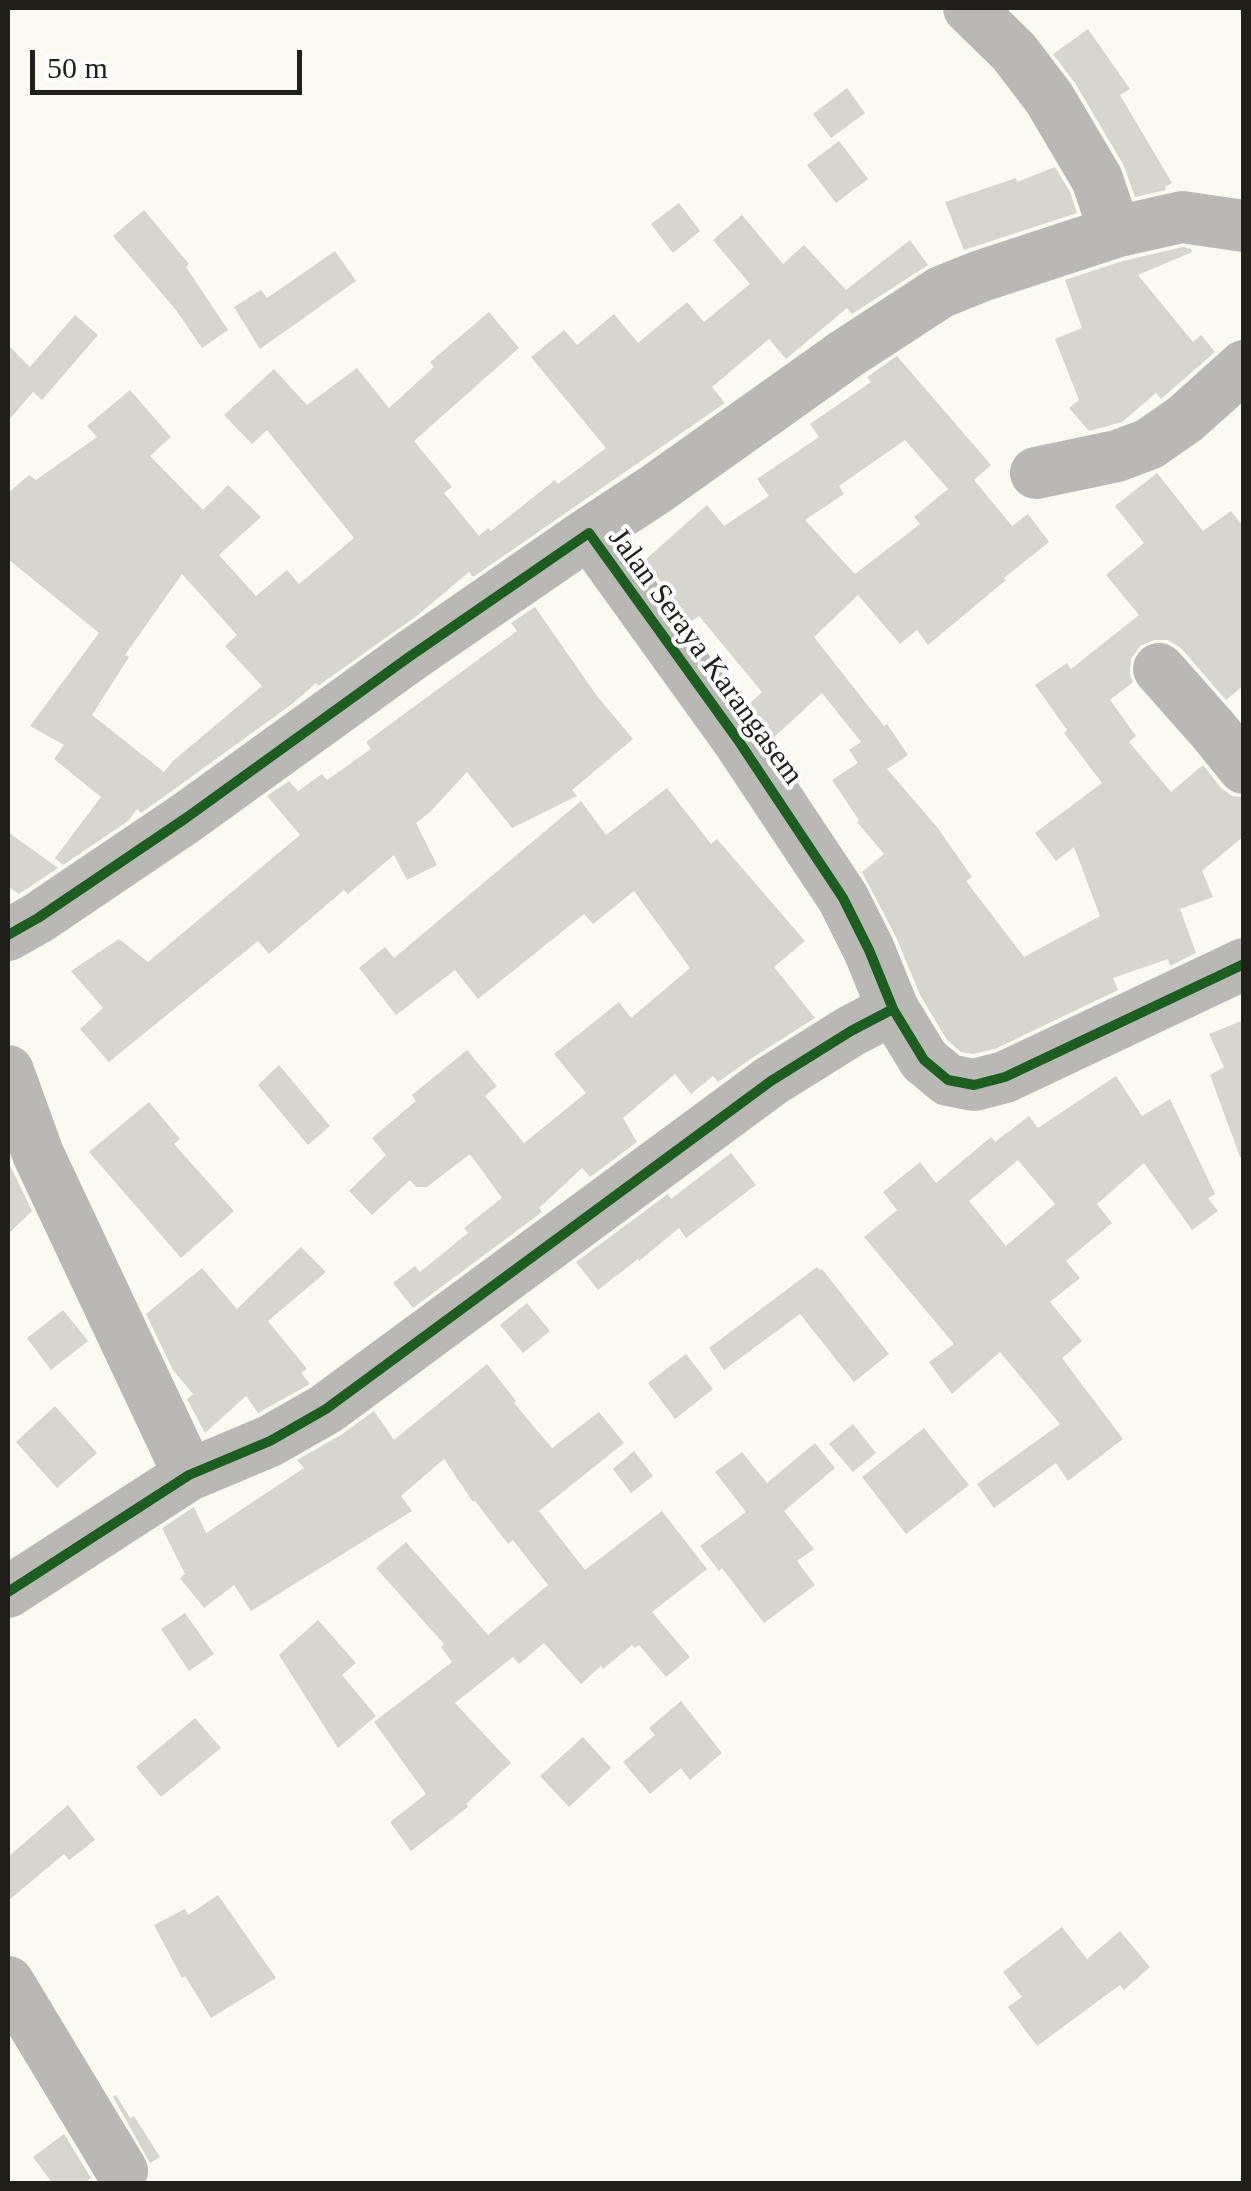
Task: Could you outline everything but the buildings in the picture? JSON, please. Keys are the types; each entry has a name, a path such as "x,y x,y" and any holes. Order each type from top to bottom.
{"street":[{"path":"968,8 1014,52 1049,98 1097,180 1116,232"},
{"path":"589,533 941,292 1116,232 1182,216 1244,226"},
{"path":"1036,473 1117,456 1149,444 1244,366"},
{"name":"Jalan Seraya Karangasem","path":"8,935 186,818 589,533 738,740 843,898 893,1010 924,1060 948,1080 974,1085 1005,1077 1244,964"},
{"path":"1159,670 1244,768"},
{"path":"8,1592 190,1475 270,1441 326,1409 770,1081 893,1010"},
{"path":"8,1071 38,1154 190,1475"},
{"path":"8,1982 122,2170"}],"cycle path":[{"path":"8,935 186,818 589,533 738,740 843,898 893,1009 924,1060 948,1080 974,1085 1005,1077 1244,964"},
{"path":"8,1592 189,1475 270,1441 326,1409 771,1081 893,1009"}]}
